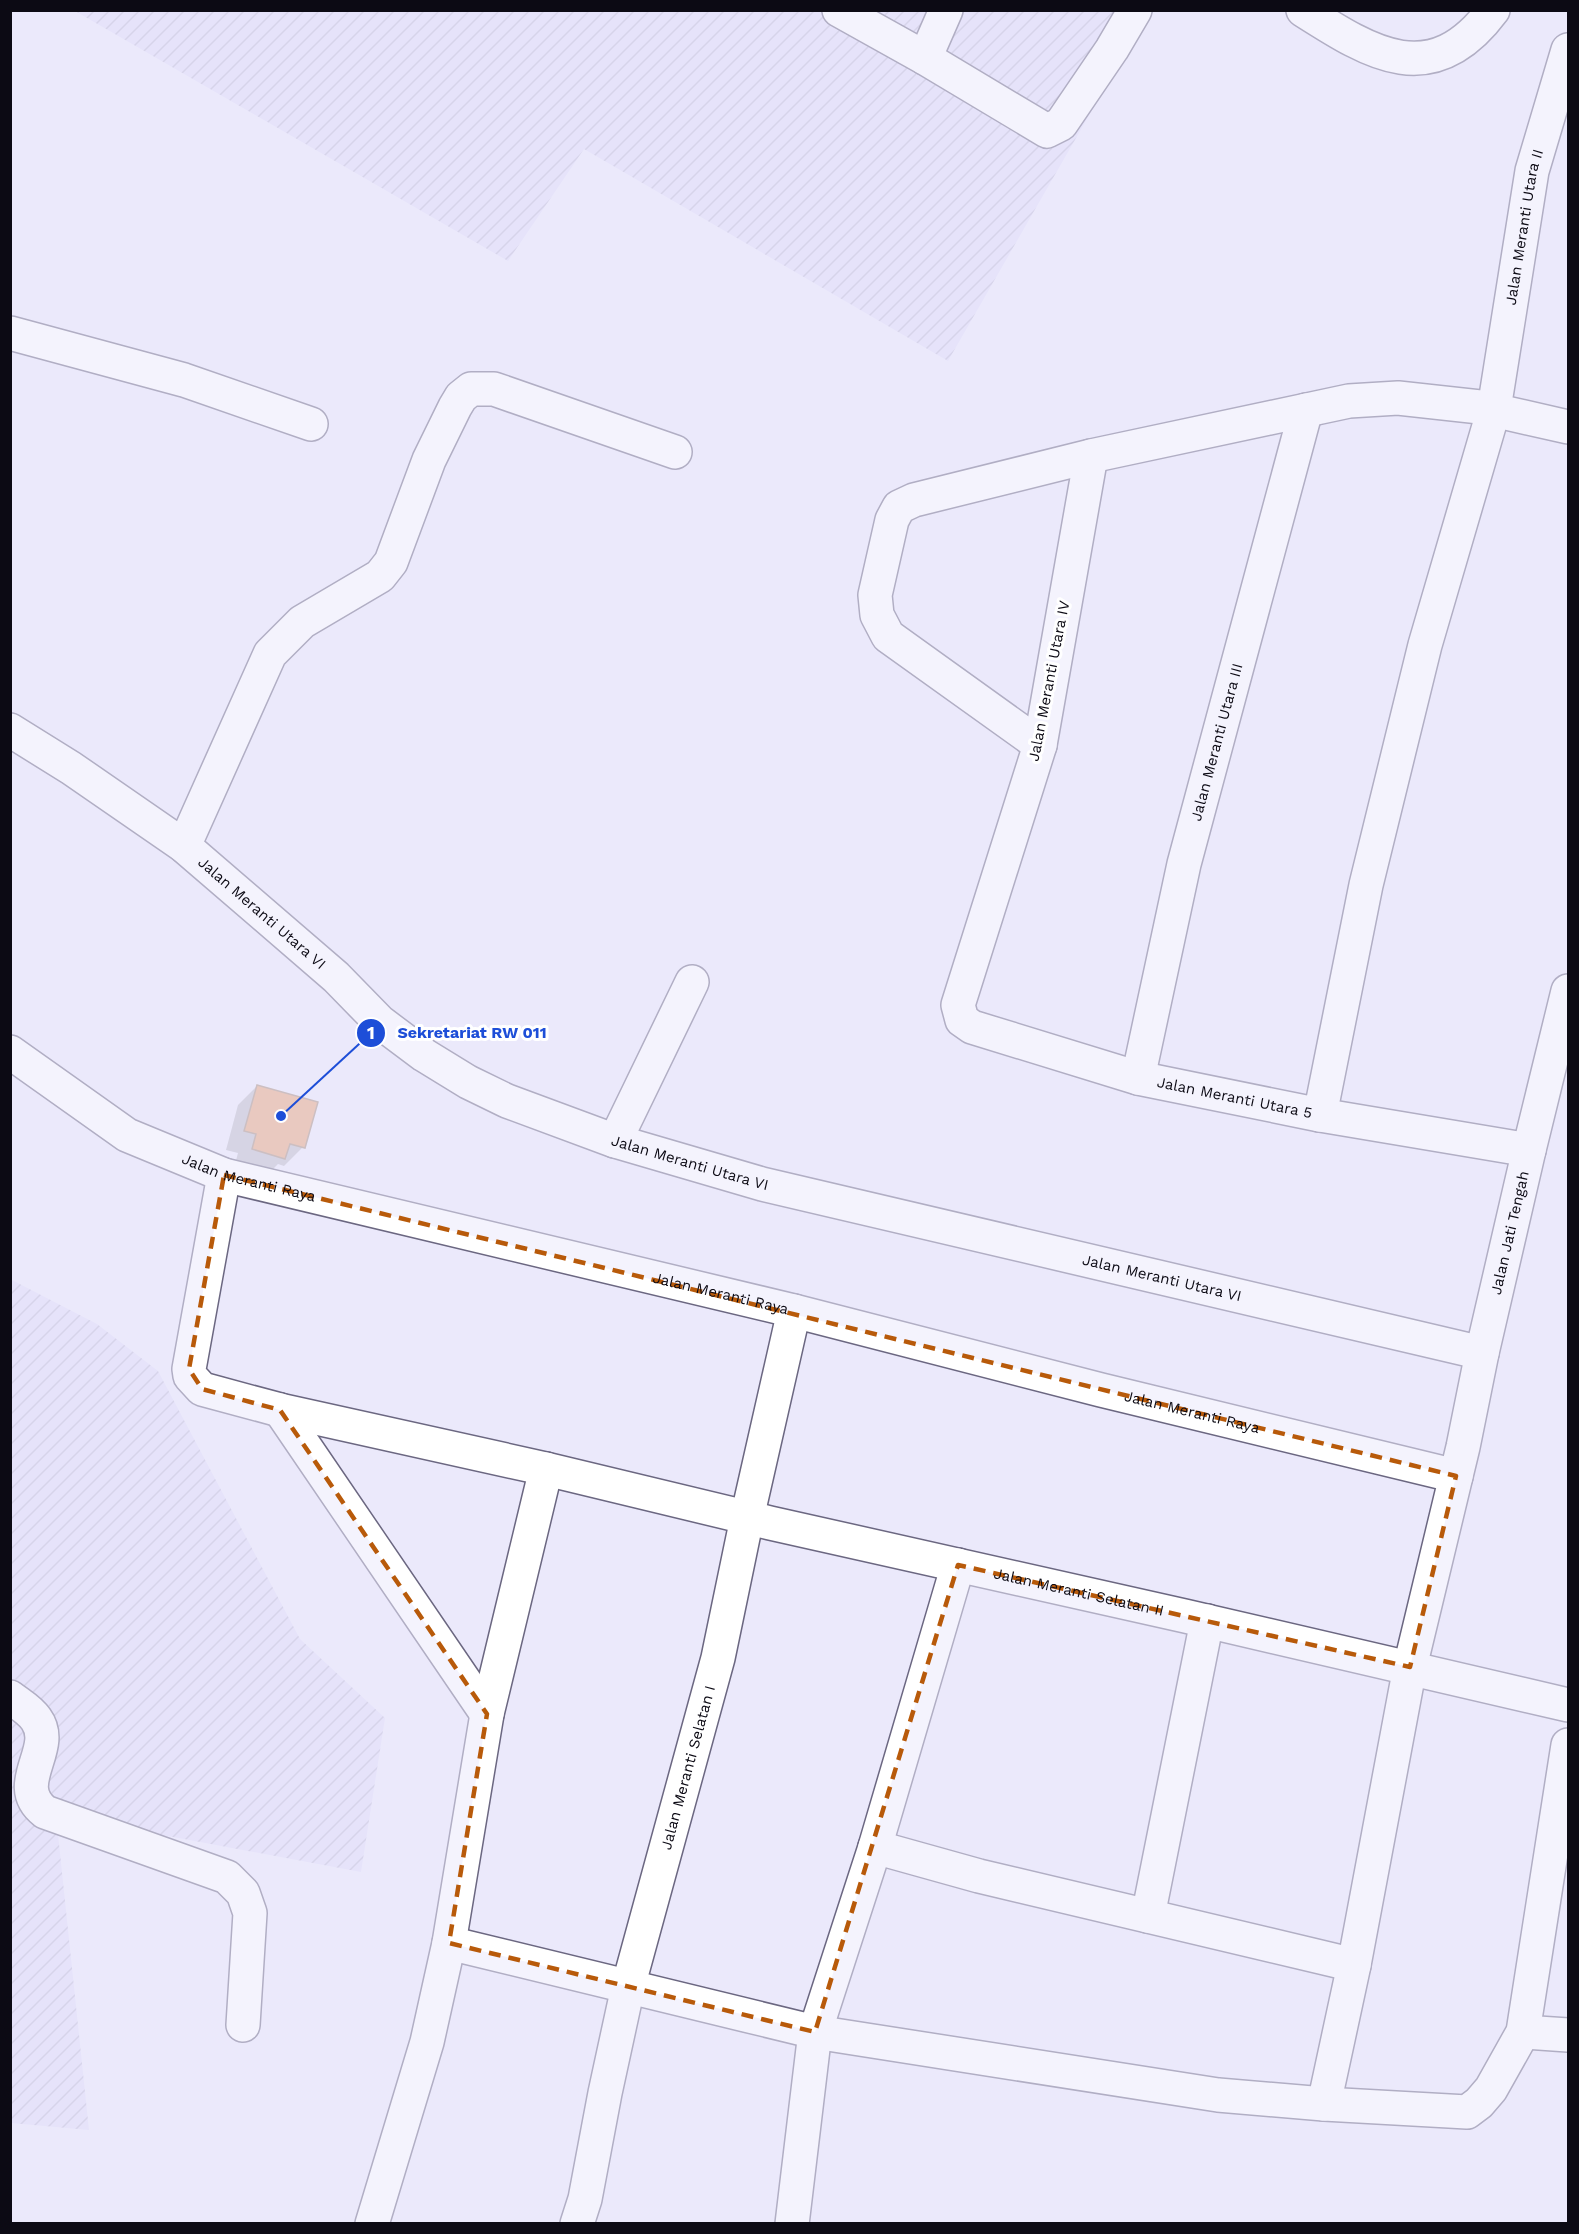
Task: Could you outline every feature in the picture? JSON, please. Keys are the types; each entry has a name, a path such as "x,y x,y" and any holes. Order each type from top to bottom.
{"street":[{"path":"839,10 925,57 1047,131 1061,124 1112,49 1135,10"},
{"path":"925,57 946,10"},
{"path":"1303,10 1352,42 1403,59 1425,57 1451,50 1467,40 1493,10"},
{"name":"Jalan Meranti Utara II","path":"1320,1115 1366,885 1422,657 1494,409 1532,171 1569,50"},
{"path":"10,333 184,380 311,424"},
{"path":"184,846 270,654 302,622 380,576 392,562 429,460 461,397 471,389 494,389 675,452"},
{"path":"1040,744 888,636 877,615 875,595 892,520 899,507 914,500 1091,456 1349,401 1398,398 1494,409 1569,427"},
{"name":"Jalan Meranti Utara III","path":"1138,1078 1184,864 1306,410"},
{"name":"Jalan Meranti Utara IV","path":"958,1005 1040,744 1091,456"},
{"name":"Jalan Meranti Utara VI","path":"10,730 184,846 336,977 380,1022 424,1055 468,1083 507,1101 615,1141 762,1184 1482,1353"},
{"path":"615,1141 692,982"},
{"name":"Jalan Jati Tengah","path":"1324,2104 1354,1965 1410,1667 1460,1461 1474,1387 1529,1150 1569,991"},
{"name":"Jalan Meranti Utara 5","path":"958,1005 962,1020 972,1027 1138,1078 1320,1115 1529,1150"},
{"name":"Jalan Meranti Raya","path":"10,1052 127,1135 224,1175 794,1311 1101,1390 1460,1461"},
{"name":"Jalan Meranti Selatan II","path":"224,1175 189,1370 190,1376 202,1389 280,1410 1410,1667 1569,1706"},
{"name":"Jalan Meranti Selatan I","path":"578,2223 585,2199 628,1988 718,1658 794,1311"},
{"path":"280,1410 488,1714"},
{"path":"372,2223 427,2042 449,1943 488,1714 546,1469"},
{"path":"792,2223 815,2032 875,1847 958,1565"},
{"path":"1148,1916 1207,1621"},
{"path":"10,1697 32,1714 42,1730 41,1747 31,1785 36,1805 45,1812 227,1877 243,1893 250,1913 243,2025"},
{"path":"449,1943 815,2032 1218,2095 1467,2112 1479,2103 1491,2089 1523,2032 1569,1744"},
{"path":"875,1847 979,1876 1354,1965"},
{"path":"1523,2032 1569,2035"}],"highlighted area":[{"path":"224,1175 1456,1476 1410,1667 958,1565 815,2032 449,1943 487,1714 280,1410 202,1389 189,1369"}],"shaded area":[{"path":"75,11 1149,11 948,361 584,149 508,261"},
{"path":"10,1279 97,1324 158,1371 300,1639 385,1718 361,1872 56,1815 89,2130 11,2123"}],"building":[{"path":"257,1085 318,1102 305,1148 290,1144 285,1159 252,1149 256,1134 244,1131"}],"place":[{"name":"Sekretariat RW 011","path":"281,1116"}]}
